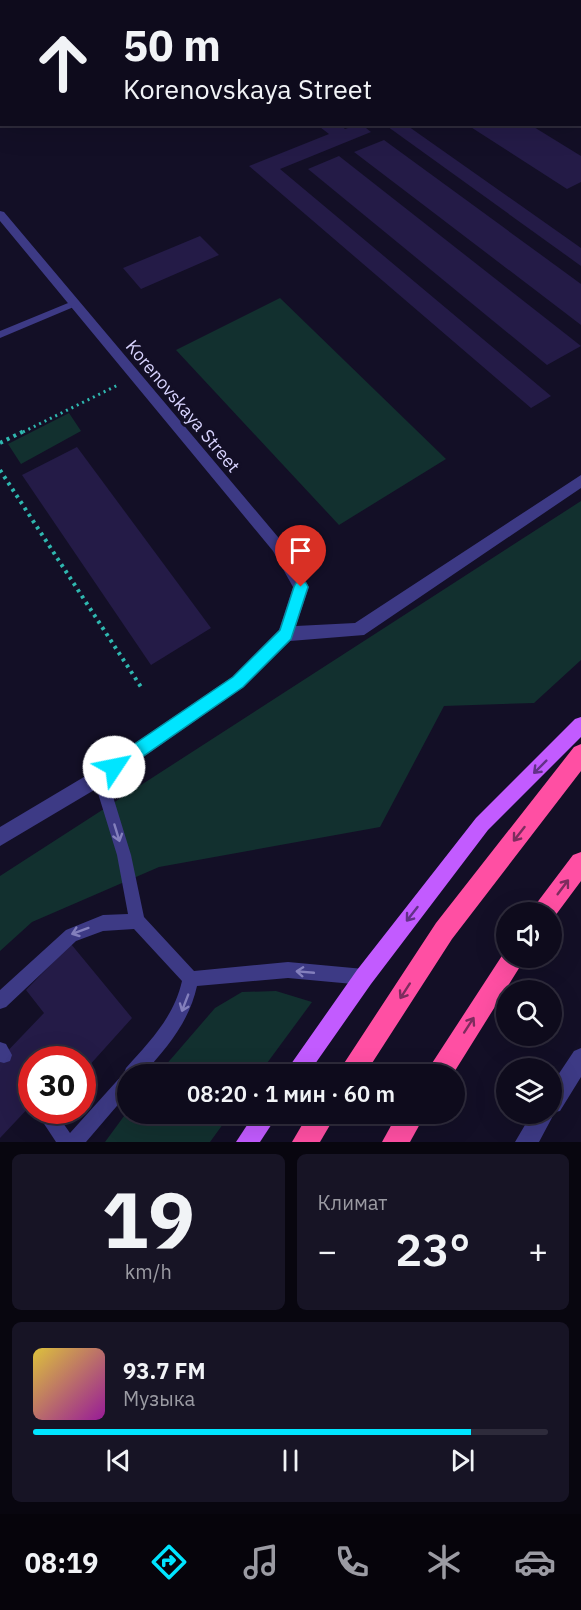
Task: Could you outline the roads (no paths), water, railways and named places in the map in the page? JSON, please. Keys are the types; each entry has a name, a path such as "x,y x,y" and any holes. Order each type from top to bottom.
{"highway":[{"path":"357,1064 444,931 581,754"},
{"path":"552,902 581,863"},
{"path":"444,1064 506,968"},
{"path":"305,1142 317,1124"},
{"path":"395,1142 406,1124"}],"main road":[{"path":"302,1064 364,977 482,824 581,725"},
{"path":"247,1142 260,1124"}],"street":[{"name":"Korenovskaya Street","path":"0,214 278,547 301,587 286,634"},
{"path":"0,837 100,777 238,682 286,634 358,630 581,481"},
{"path":"562,1087 581,1058"},
{"path":"526,1142 538,1124"}],"lane":[{"path":"0,336 73,304"},
{"path":"100,777 124,855 137,921 192,979"},
{"path":"0,1001 71,934 103,923 137,921"},
{"path":"192,979 288,970 364,977"},
{"path":"141,1064 175,1025 188,1000 192,979"},
{"path":"74,1142 117,1093"},
{"path":"54,1124 66,1142"}]}
